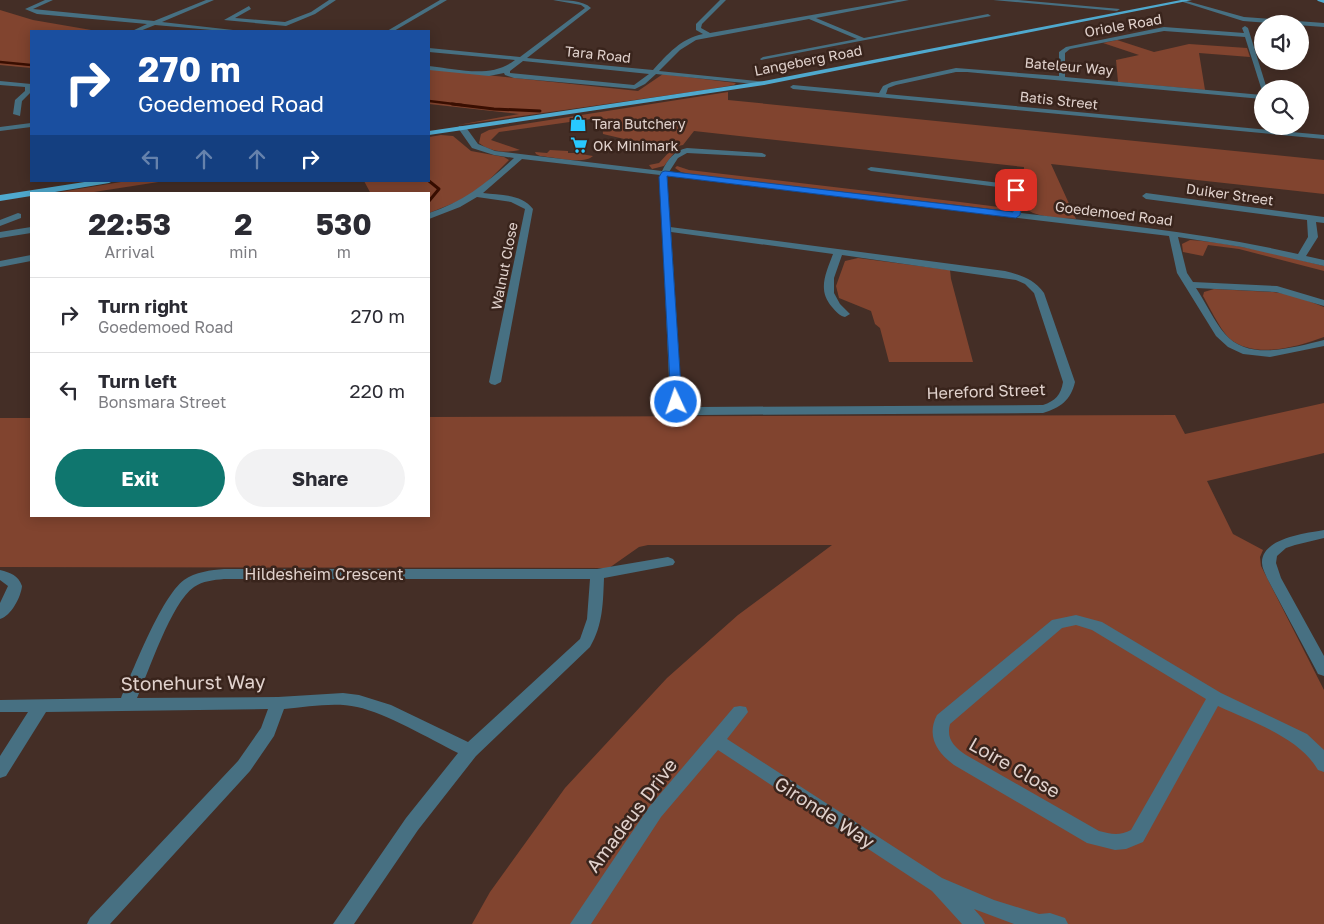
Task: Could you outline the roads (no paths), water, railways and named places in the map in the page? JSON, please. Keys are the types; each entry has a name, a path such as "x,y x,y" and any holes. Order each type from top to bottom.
{"main road":[{"name":"Langeberg Road","path":"430,133 764,83 1187,0"},
{"path":"38,192 103,182"},
{"path":"0,198 30,193"}],"street":[{"path":"50,0 28,9 37,12 226,30"},
{"path":"138,30 211,0"},
{"path":"229,19 284,24 313,12 333,0"},
{"path":"392,30 444,0"},
{"path":"430,68 489,74 507,70 586,10 588,6 577,2 556,0"},
{"path":"707,34 698,29 699,24 723,0"},
{"path":"507,70 507,74 511,76 631,88 638,86 683,43 707,34 906,0"},
{"path":"996,0 1117,9"},
{"path":"1187,0 1242,18 1324,25"},
{"path":"213,29 249,8"},
{"path":"763,58 988,16"},
{"path":"809,17 863,39"},
{"path":"1242,18 1261,80"},
{"name":"Oriole Road","path":"1062,78 1062,52 1068,48 1164,29 1247,35"},
{"name":"Tara Road","path":"430,50 764,83"},
{"name":"Bateleur Way","path":"882,96 885,87 894,83 956,70 1254,96"},
{"path":"2,84 29,85 28,92 19,100 17,114"},
{"name":"Batis Street","path":"793,87 1254,128"},
{"path":"0,129 30,125"},
{"name":"Goedemoed Road","path":"462,128 475,146 483,151 1173,234 1242,244 1324,263"},
{"name":"Batis Street","path":"1309,135 1324,137"},
{"path":"667,229 663,177 677,155 687,151 762,155"},
{"path":"430,216 460,205 477,195 520,156"},
{"path":"871,169 1008,186 1019,194 1016,215"},
{"name":"Walnut Close","path":"477,195 519,201 527,205 529,209 495,382"},
{"name":"Duiker Street","path":"1146,196 1324,220"},
{"path":"0,223 18,216"},
{"path":"1301,257 1313,237 1311,218"},
{"name":"Hereford Street","path":"667,229 838,252 1005,274 1029,282 1039,293 1069,382 1065,395 1057,404 1043,409 698,411 684,408 676,402 667,229"},
{"path":"0,235 30,230"},
{"path":"1173,234 1182,273 1221,336 1233,346 1266,354 1290,351 1324,343"},
{"path":"838,252 828,282 828,294 834,306 845,314"},
{"path":"1,263 30,258"},
{"path":"1190,285 1277,289 1324,303"},
{"path":"1324,534 1274,548 1269,563 1274,578 1324,670"},
{"name":"Hildesheim Crescent","path":"126,704 172,606 186,586 197,578 224,574 597,574 668,562"},
{"path":"343,924 412,824 470,751 585,643 592,632 594,623 597,574"},
{"path":"0,575 12,580 16,584 16,590 0,614"},
{"name":"Loire Close","path":"1216,697 1137,836 1120,843 1102,841 1093,837 960,760 945,748 939,733 943,720 1057,624 1069,620 1083,621 1097,626 1216,697 1301,739 1317,753 1324,765"},
{"path":"278,703 359,701 385,710 470,751"},
{"name":"Stonehurst Way","path":"0,706 278,703 268,731 244,766 97,924"},
{"path":"0,771 40,706"},
{"name":"Amadeus Drive","path":"580,924 655,812 740,712"},
{"name":"Gironde Way","path":"716,740 935,884 1034,923 1058,924"},
{"name":"Gironde Way","path":"935,884 975,924"}],"waterway":[{"path":"0,62 30,65"},
{"path":"430,101 462,105"},
{"path":"452,104 494,109 540,111"},
{"path":"430,182 439,189 430,200"}],"place":[{"name":"Tara Butchery","path":"578,123"},
{"name":"OK Minimark","path":"579,145"}]}
